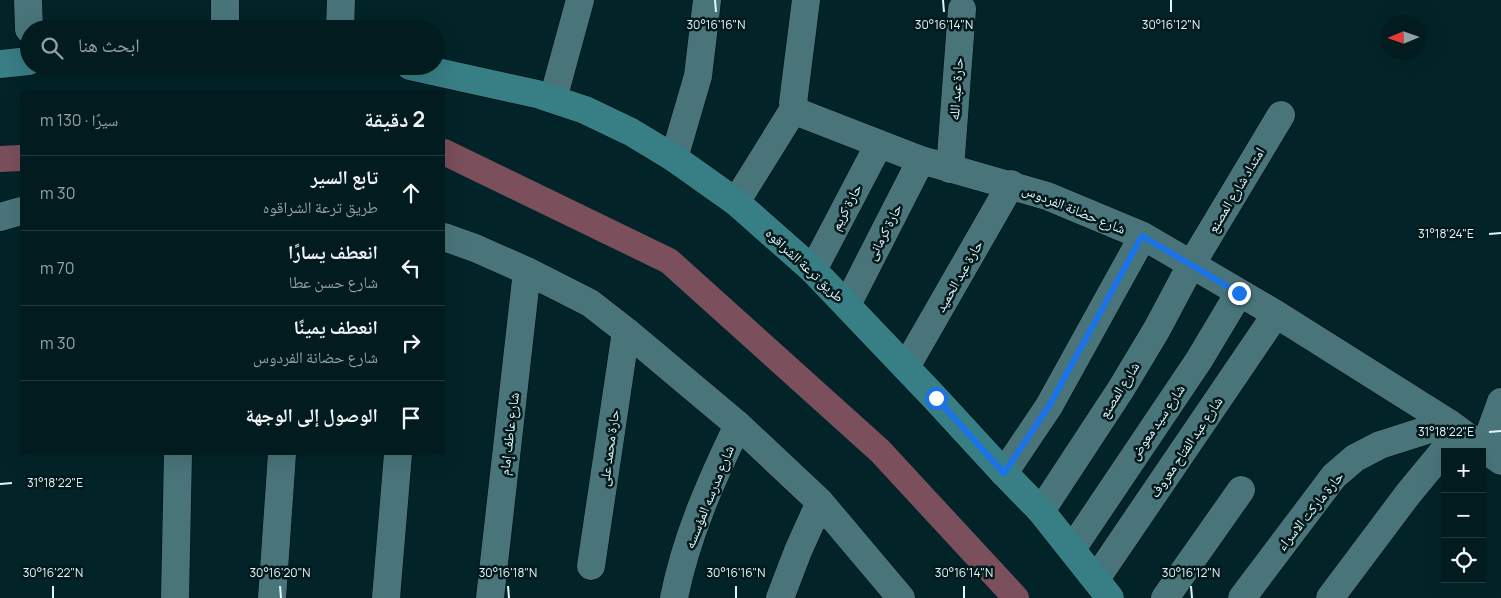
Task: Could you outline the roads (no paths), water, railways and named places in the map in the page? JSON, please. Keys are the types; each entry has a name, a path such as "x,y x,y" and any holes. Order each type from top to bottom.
{"street":[{"path":"28,0 29,20"},
{"path":"225,0 225,20"},
{"path":"340,20 341,0"},
{"path":"553,99 580,0"},
{"path":"674,158 698,76 707,0"},
{"path":"736,202 795,107 793,103 806,0"},
{"name":"حارة عبد الله","path":"950,169 962,9"},
{"path":"0,64 20,62"},
{"name":"طريق ترعة الشراقوه","path":"445,74 537,94 585,110 631,132 674,158 736,202 812,270 906,367 1041,511 1103,589"},
{"name":"شارع حضانة الفردوس","path":"795,107 800,113 921,160 1011,184 1047,196 1142,236 1276,314 1455,427 1493,455"},
{"name":"امتداد شارع المصنع","path":"1191,265 1281,115"},
{"name":"حارة كريم","path":"812,270 879,144"},
{"name":"حارة كرمانى","path":"847,305 921,160"},
{"name":"حارة عبد الحميد","path":"906,367 1011,184"},
{"path":"0,216 20,211"},
{"path":"1004,473 1049,406 1142,236"},
{"path":"445,237 475,248 527,271 590,303 626,331 738,426 820,502 901,598"},
{"name":"شارع المصنع","path":"1041,511 1153,337 1191,265"},
{"name":"شارع عاطف إمام","path":"490,598 527,271"},
{"name":"شارع سيد معوض","path":"1072,549 1199,360 1239,293"},
{"name":"شارع عبد الفتاح معروف","path":"1103,589 1276,314"},
{"name":"حارة محمد على","path":"591,566 626,331"},
{"path":"1493,455 1501,402"},
{"name":"شارع مدرسه المؤسسه","path":"674,598 692,532 713,478 738,426"},
{"path":"1330,598 1408,494 1455,427"},
{"name":"حارة ماركت الاسراء","path":"1242,598 1334,476 1355,458 1380,445 1455,427"},
{"path":"175,598 178,455"},
{"path":"272,598 282,455"},
{"path":"386,598 398,455"},
{"path":"1165,598 1241,490"},
{"path":"780,598 820,502"}],"waterway":[{"path":"445,152 669,261 880,451 1016,598"},
{"path":"0,159 20,158"}]}
